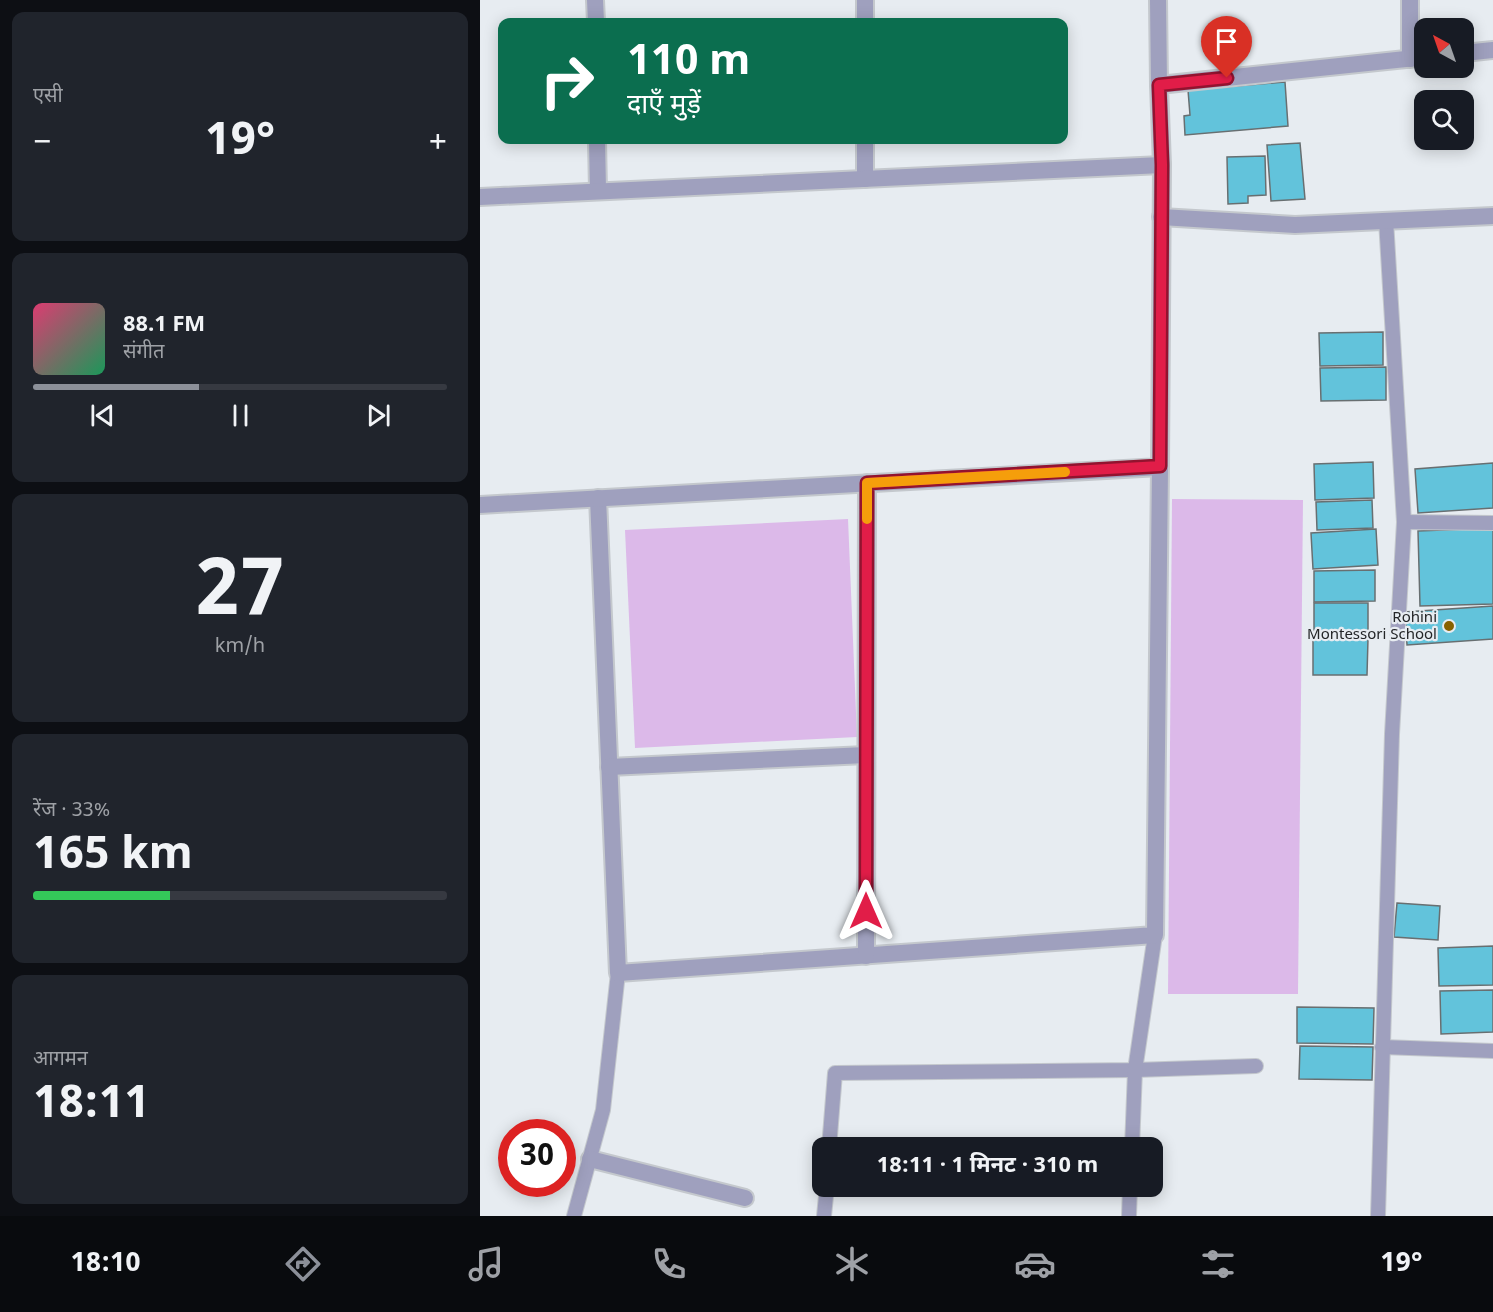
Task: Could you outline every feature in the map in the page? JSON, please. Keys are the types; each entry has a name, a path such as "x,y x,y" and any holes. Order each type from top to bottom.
{"street":[{"path":"596,0 596,18"},
{"path":"865,0 865,18"},
{"path":"598,498 618,974 1155,935 1162,165 1158,0"},
{"path":"1410,0 1414,33"},
{"path":"1474,52 1493,50"},
{"path":"1159,85 1414,58"},
{"path":"597,144 598,191"},
{"path":"865,144 865,179"},
{"path":"480,197 1162,165"},
{"path":"1161,217 1295,225 1493,216"},
{"path":"480,505 1160,466"},
{"path":"866,956 867,483"},
{"path":"609,767 866,755"},
{"path":"590,1159 745,1198"}],"lane":[{"path":"1378,1216 1392,734 1404,522 1386,220"},
{"path":"1404,522 1493,523"},
{"path":"1132,1137 1135,1070 1155,935"},
{"path":"574,1216 603,1110 618,974"},
{"path":"1382,1047 1493,1051"},
{"path":"830,1137 835,1073 1135,1070 1256,1066"},
{"path":"824,1216 825,1197"},
{"path":"1129,1216 1130,1197"}],"shaded area":[{"path":"1172,499 1303,500 1298,994 1168,994"},
{"path":"848,519 857,737 635,748 625,530"}],"building":[{"path":"1285,82 1288,126 1185,135 1184,116 1190,115 1188,90"},
{"path":"1300,143 1305,199 1271,201 1267,145"},
{"path":"1265,156 1266,195 1248,196 1248,203 1228,204 1227,157"},
{"path":"1383,332 1383,365 1320,366 1319,333"},
{"path":"1386,367 1386,400 1321,401 1320,368"},
{"path":"1373,462 1374,498 1315,500 1314,464"},
{"path":"1493,463 1493,508 1418,513 1415,469"},
{"path":"1372,500 1373,528 1317,530 1316,502"},
{"path":"1493,528 1493,604 1420,606 1418,531"},
{"path":"1376,529 1378,565 1313,569 1311,533"},
{"path":"1375,570 1375,601 1314,602 1314,571"},
{"path":"1314,603 1368,603 1368,636 1314,636"},
{"name":"Rohini Montessori School","path":"1493,606 1493,639 1407,645 1405,612"},
{"path":"1313,639 1368,639 1367,675 1313,675"},
{"path":"1397,903 1440,906 1438,940 1394,937"},
{"path":"1493,946 1493,985 1439,986 1438,948"},
{"path":"1493,990 1493,1032 1441,1034 1440,991"},
{"path":"1297,1007 1374,1008 1373,1044 1297,1043"},
{"path":"1300,1046 1373,1047 1372,1080 1299,1079"}],"slow traffic":[{"path":"867,519 867,483 1065,472"}],"place":[{"name":"Rohini Montessori School","path":"1449,626"}],"route":[{"path":"866,911 867,483 1160,466 1162,165 1159,85 1227,78"}]}
